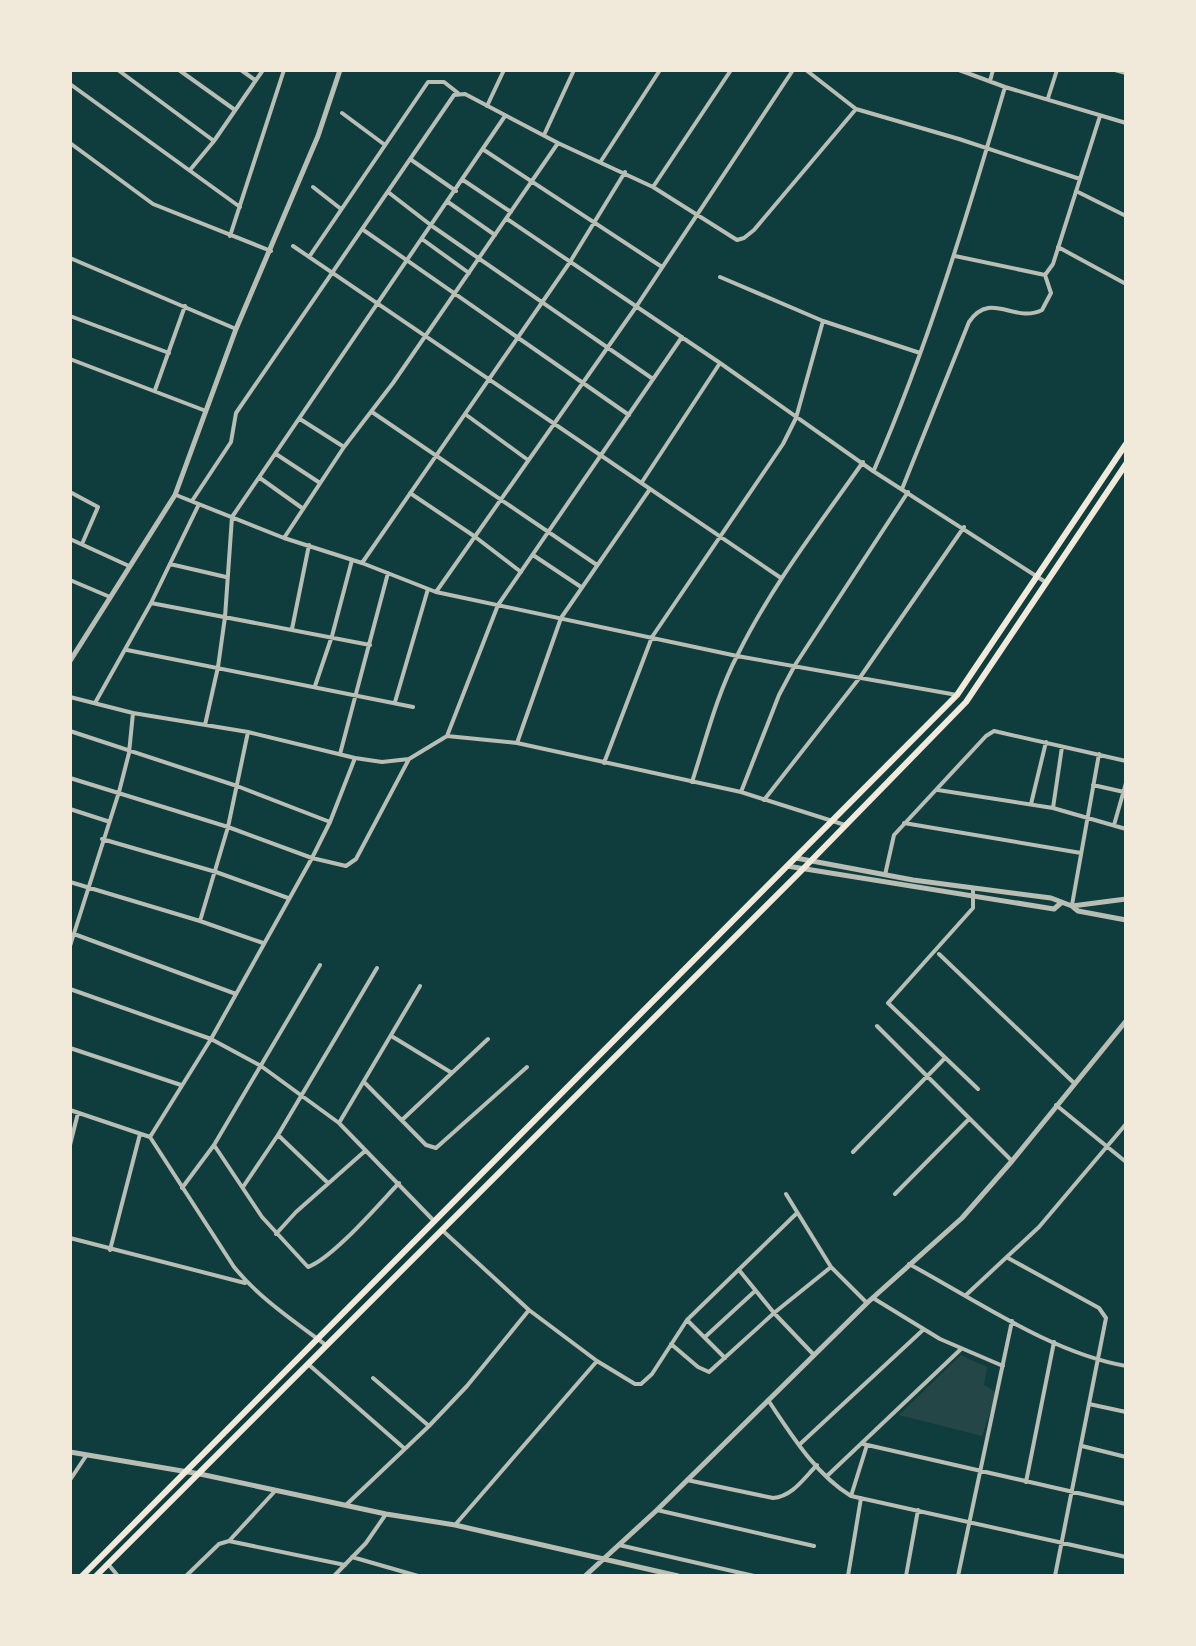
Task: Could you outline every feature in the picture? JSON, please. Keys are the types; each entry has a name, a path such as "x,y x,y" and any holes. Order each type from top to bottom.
{"main road":[{"path":"82,1576 957,695 1126,444"},
{"path":"96,1576 966,702 1126,464"}],"street":[{"path":"118,70 214,141"},
{"path":"179,70 235,110"},
{"path":"241,70 255,80"},
{"path":"190,170 263,70"},
{"path":"230,236 284,70"},
{"path":"70,661 73,650 131,567 175,495 236,329 318,136 340,70"},
{"path":"487,106 504,70"},
{"path":"544,135 574,70"},
{"path":"601,161 660,70"},
{"path":"653,187 731,70"},
{"path":"436,592 636,307 793,70"},
{"path":"806,70 856,109 1080,179"},
{"path":"959,70 1126,123"},
{"path":"990,81 993,70"},
{"path":"1048,98 1057,70"},
{"path":"1115,70 1126,73"},
{"path":"309,257 428,82 444,82 459,93 558,143 625,172 731,238 744,238 856,109"},
{"path":"70,84 240,207"},
{"path":"873,471 902,406 955,256 1005,87"},
{"path":"192,501 234,437 236,413 454,95 459,93"},
{"path":"342,113 385,145"},
{"path":"205,725 225,617 232,517 505,116"},
{"path":"1045,275 1053,264 1100,116"},
{"path":"70,143 153,204 271,251"},
{"path":"284,538 344,447 425,337 558,143"},
{"path":"484,149 662,267"},
{"path":"410,159 456,191"},
{"path":"362,563 570,262 625,172"},
{"path":"463,180 511,212"},
{"path":"313,187 341,209"},
{"path":"1076,191 1126,216"},
{"path":"388,192 432,226 653,379"},
{"path":"448,202 495,236"},
{"path":"507,219 873,471 1047,583"},
{"path":"362,229 629,415"},
{"path":"422,239 469,273"},
{"path":"293,246 781,578"},
{"path":"1058,246 1126,284"},
{"path":"955,256 1045,275"},
{"path":"70,258 236,329"},
{"path":"902,489 969,322 981,309 989,307 1028,314 1042,310 1051,293 1045,275"},
{"path":"720,277 823,321 920,353"},
{"path":"155,390 185,306"},
{"path":"70,316 169,353"},
{"path":"604,763 652,637 783,444 796,418 823,321"},
{"path":"447,736 498,605 682,337"},
{"path":"70,359 206,411"},
{"path":"642,482 720,363"},
{"path":"372,412 597,565"},
{"path":"465,414 528,460"},
{"path":"300,419 344,447"},
{"path":"276,454 320,483"},
{"path":"692,782 721,691 737,656 781,578 863,462"},
{"path":"260,478 302,508"},
{"path":"517,743 561,618 650,488"},
{"path":"70,492 98,507 82,544"},
{"path":"741,792 779,695 795,665 908,492"},
{"path":"410,493 521,572"},
{"path":"175,495 436,592 737,656 957,695"},
{"path":"95,703 127,650 199,504"},
{"path":"764,800 861,676 964,527"},
{"path":"70,539 131,567"},
{"path":"292,629 309,545"},
{"path":"533,555 581,588"},
{"path":"315,686 352,560"},
{"path":"170,564 228,578"},
{"path":"340,754 388,573"},
{"path":"70,580 110,597"},
{"path":"394,703 428,589"},
{"path":"151,603 370,645"},
{"path":"127,650 413,707"},
{"path":"70,697 133,713 248,732 355,758 396,762 409,759 447,736 517,743 741,792 845,825"},
{"path":"70,946 107,821 119,792 129,753 133,713"},
{"path":"70,731 129,753 237,786 330,822"},
{"path":"885,875 891,840 994,731 1126,761"},
{"path":"200,921 228,827 248,732"},
{"path":"1031,804 1046,742"},
{"path":"1053,808 1062,746"},
{"path":"1072,906 1099,754"},
{"path":"150,1137 211,1039 312,858 355,758"},
{"path":"70,778 228,827 312,858 350,865 409,759"},
{"path":"1114,825 1126,783"},
{"path":"1093,785 1125,792"},
{"path":"938,790 1053,808 1126,829"},
{"path":"70,809 107,821"},
{"path":"904,823 1081,853"},
{"path":"102,839 216,872 288,898"},
{"path":"796,858 973,889 1051,898 1072,906 1126,899"},
{"path":"787,866 801,871 972,898 1054,909 1061,903"},
{"path":"874,882 875,873"},
{"path":"70,882 263,943"},
{"path":"973,889 973,908 888,1003 978,1089"},
{"path":"985,899 986,891"},
{"path":"1072,906 1078,911 1126,920"},
{"path":"74,934 236,994"},
{"path":"939,954 1074,1083"},
{"path":"182,1188 214,1145 320,965"},
{"path":"243,1187 278,1135 377,968"},
{"path":"339,1123 420,986"},
{"path":"70,989 211,1039 261,1066 339,1123 434,1221"},
{"path":"585,1576 657,1510 867,1303 962,1218 1126,1021"},
{"path":"877,1026 1012,1161"},
{"path":"392,1036 452,1073"},
{"path":"402,1120 488,1039"},
{"path":"70,1048 181,1085"},
{"path":"853,1152 945,1058"},
{"path":"364,1082 426,1145 436,1148 527,1067"},
{"path":"1056,1105 1126,1162"},
{"path":"70,1110 150,1137 247,1283 327,1346"},
{"path":"70,1145 78,1113"},
{"path":"895,1194 970,1118"},
{"path":"966,1295 1039,1227 1126,1124"},
{"path":"110,1250 140,1134"},
{"path":"278,1135 328,1183"},
{"path":"214,1145 276,1234 308,1267 313,1266 365,1219 399,1183"},
{"path":"276,1234 365,1151"},
{"path":"786,1194 831,1267 867,1303"},
{"path":"442,1230 529,1310 597,1361 635,1384 641,1384 652,1374 687,1320 797,1213"},
{"path":"70,1238 247,1283"},
{"path":"1008,1258 1099,1308 1106,1324 1055,1576"},
{"path":"909,1264 1054,1342 1097,1361 1126,1366"},
{"path":"671,1344 704,1371 715,1369 774,1313 831,1267"},
{"path":"739,1270 814,1355"},
{"path":"705,1337 755,1291"},
{"path":"873,1298 961,1349 1003,1366"},
{"path":"347,1504 467,1386 529,1310"},
{"path":"687,1320 725,1358"},
{"path":"958,1576 1012,1321"},
{"path":"799,1445 924,1329"},
{"path":"1026,1482 1054,1342"},
{"path":"827,1476 865,1444 961,1349"},
{"path":"455,1525 597,1361"},
{"path":"308,1364 405,1449"},
{"path":"373,1378 429,1426"},
{"path":"768,1400 799,1445 827,1476 851,1496 1126,1557"},
{"path":"1089,1404 1126,1412"},
{"path":"865,1444 1126,1504"},
{"path":"851,1496 865,1444"},
{"path":"1081,1446 1126,1457"},
{"path":"70,1452 200,1474 386,1514 455,1525 678,1576"},
{"path":"70,1480 87,1454"},
{"path":"687,1480 773,1498 782,1497 817,1465"},
{"path":"229,1541 277,1490"},
{"path":"848,1576 861,1498"},
{"path":"657,1510 814,1546"},
{"path":"906,1576 918,1510"},
{"path":"334,1576 366,1543 386,1514"},
{"path":"187,1576 219,1544 229,1541 345,1565"},
{"path":"619,1545 754,1576"},
{"path":"352,1557 418,1576"},
{"path":"108,1564 118,1576"}],"shaded area":[{"path":"961,1355 987,1367 984,1385 997,1393 982,1436 899,1415"}]}
